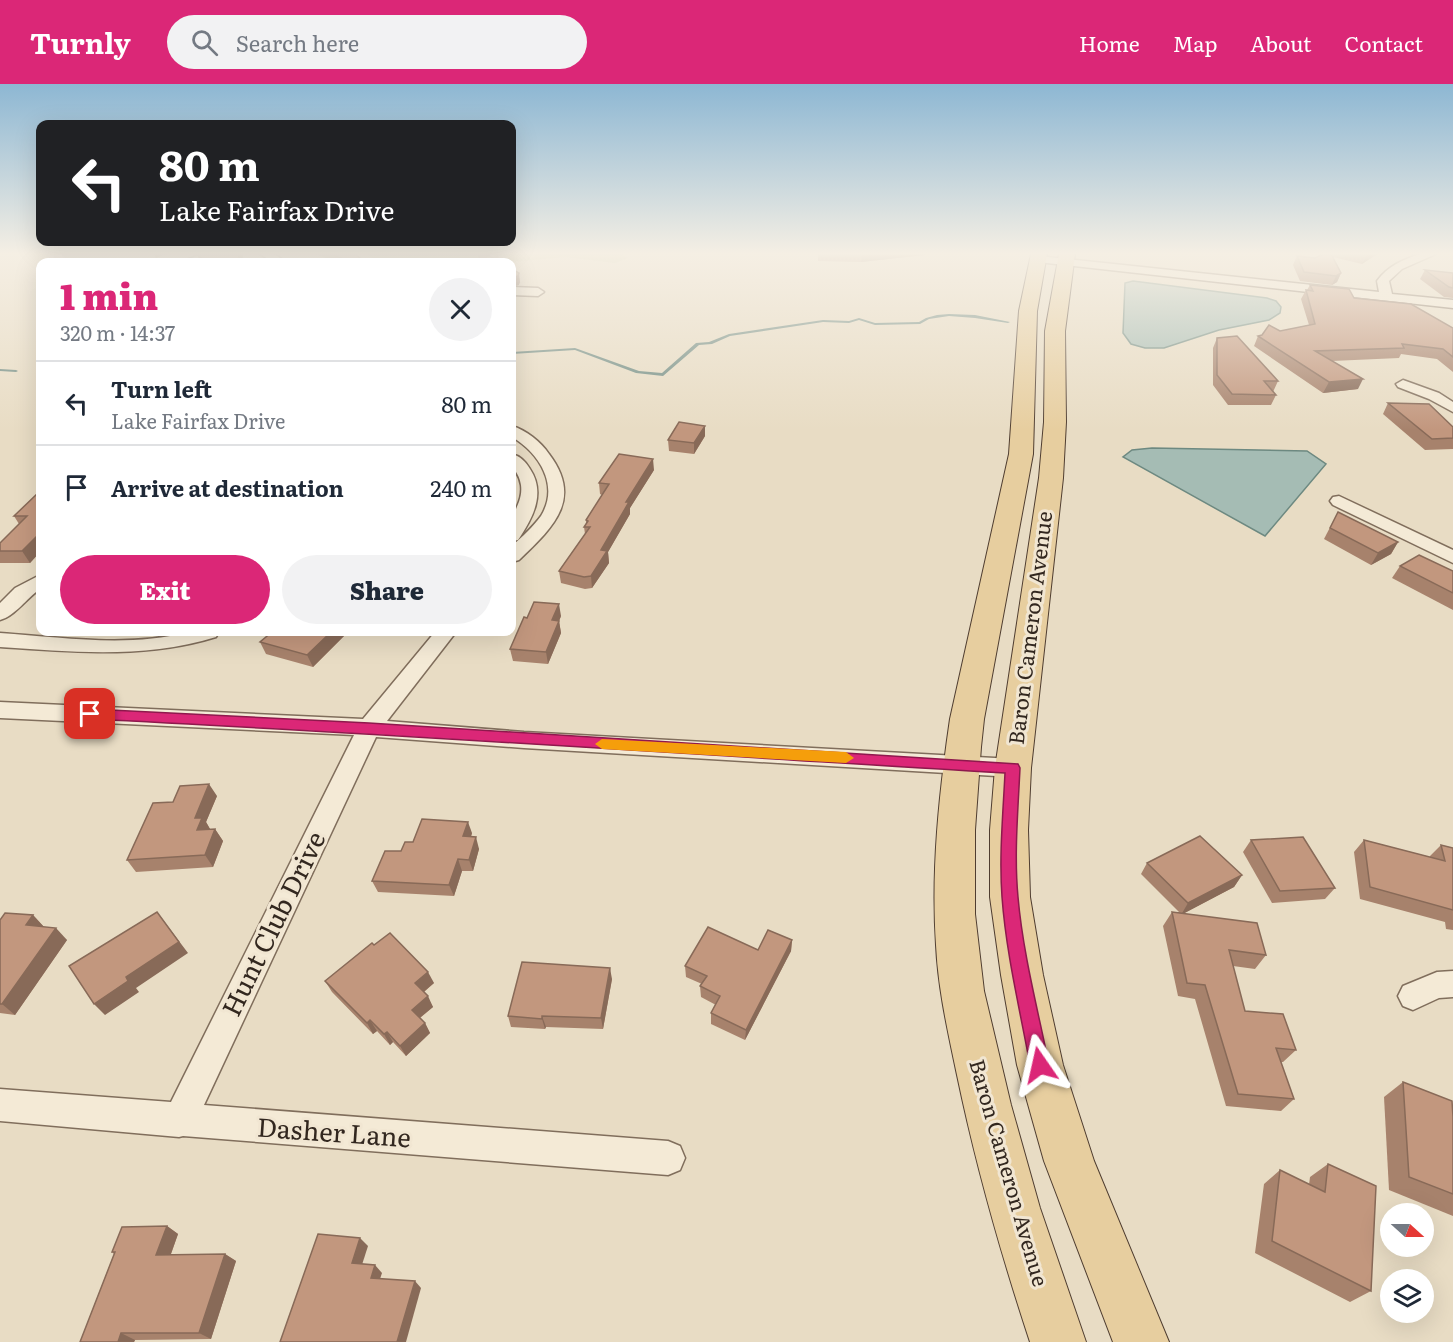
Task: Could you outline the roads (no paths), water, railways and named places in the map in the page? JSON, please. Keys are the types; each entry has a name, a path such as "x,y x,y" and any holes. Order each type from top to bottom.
{"main road":[{"name":"Baron Cameron Avenue","path":"1028,313 1021,454 967,719 961,764 957,804 956,942 968,1026 993,1136 1058,1342"},
{"name":"Baron Cameron Avenue","path":"1055,313 1055,422 1051,478 1013,768 1009,830 1010,897 1022,975 1040,1065 1069,1161 1141,1342"}],"street":[{"path":"1403,384 1434,396 1453,408"},
{"path":"516,435 539,450 550,464 556,481 556,496 552,510 540,528 516,552"},
{"path":"516,463 529,480 531,497 516,528"},
{"path":"1339,501 1453,557"},
{"path":"0,614 22,592 36,583"},
{"path":"0,640 96,646 186,641 199,636"},
{"name":"Hunt Club Drive","path":"179,1121 369,728 443,636"},
{"path":"0,710 369,728 1013,768"},
{"path":"1413,996 1437,985 1453,984"},
{"name":"Dasher Lane","path":"0,1105 668,1158"}],"water":[{"path":"1124,313 1280,313 1269,320 1219,330 1164,348 1145,348 1131,344 1123,333"},
{"path":"1152,448 1307,451 1326,464 1265,536 1123,457 1132,450"}],"waterway":[{"path":"516,353 575,349 638,372 663,375 698,344 710,343 729,335 823,321 849,322 859,319 875,324 920,323 927,318 949,315 1008,322"},
{"path":"0,370 16,371"}]}
